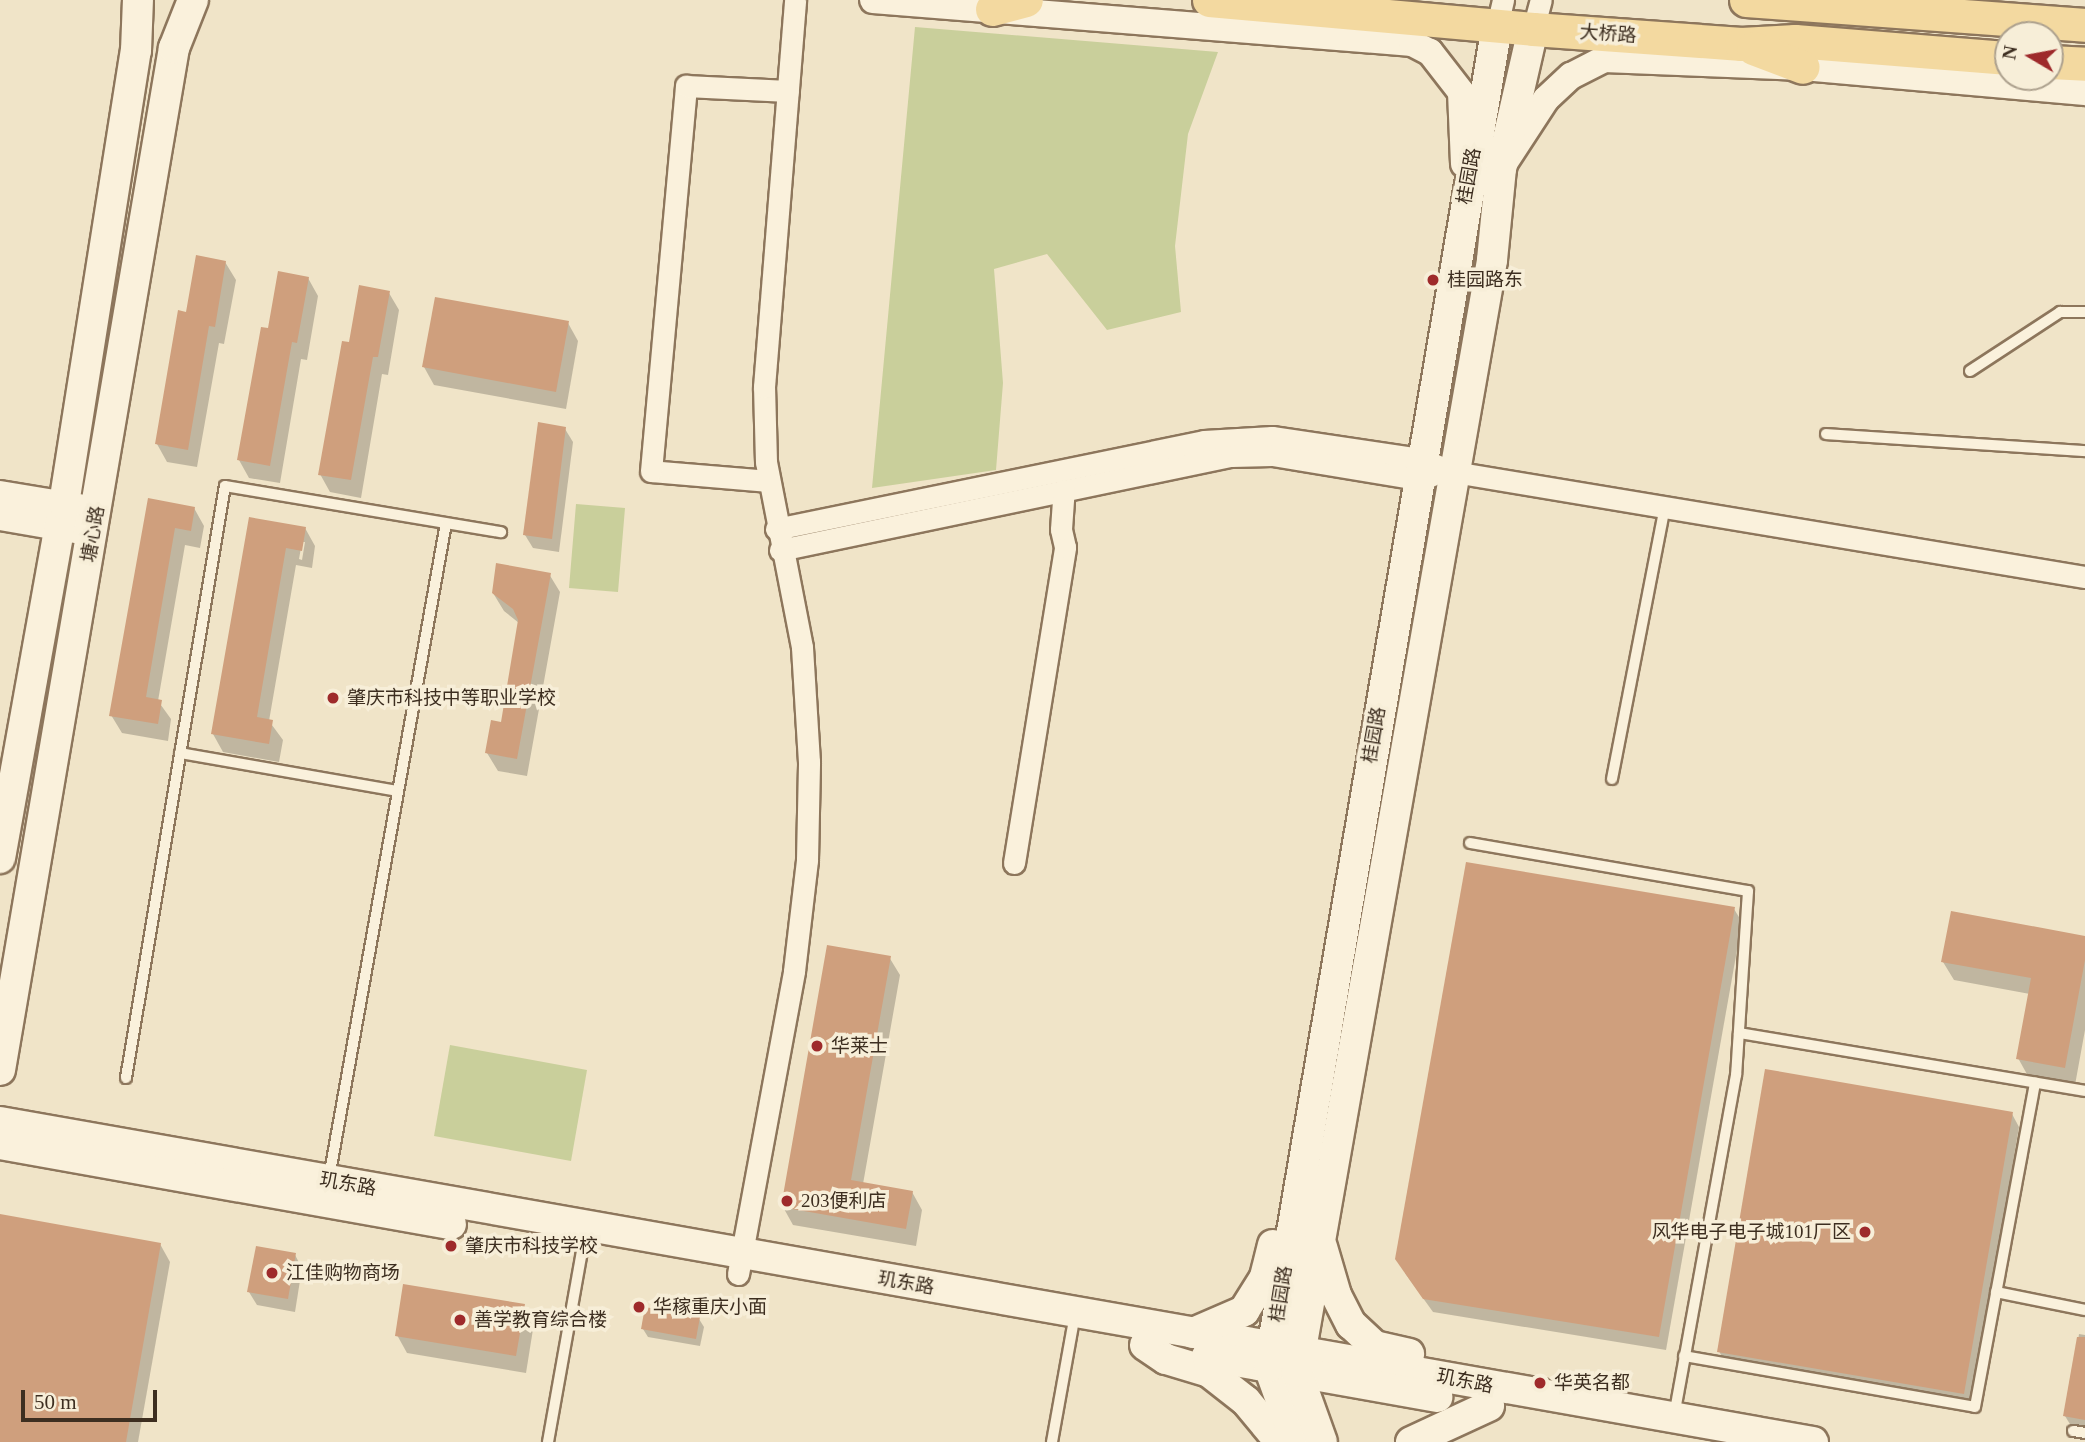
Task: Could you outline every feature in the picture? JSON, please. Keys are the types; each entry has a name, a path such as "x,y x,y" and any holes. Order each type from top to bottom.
{"main road":[{"name":"塘心路","path":"0,858 3,827 61,516 136,51 138,0"},
{"name":"塘心路","path":"0,1070 174,48 193,0"},
{"path":"992,9 1026,0"},
{"name":"大桥路","path":"1209,0 1537,15 1741,44 1795,41 1994,57"},
{"path":"1746,0 1804,2 2085,25"},
{"path":"1980,16 2057,0"},
{"name":"桂园路","path":"1296,1442 1285,1359 1300,1179 1419,469 1500,13"},
{"name":"桂园路","path":"1285,1359 1320,1240 1492,260 1501,169 1537,15"},
{"path":"1741,44 1803,67"},
{"path":"2064,63 2085,64"},
{"name":"玑东路","path":"0,1122 329,1181 585,1237"},
{"name":"玑东路","path":"0,1144 585,1237 1074,1323 1189,1334 1285,1359 1485,1395 1692,1442"},
{"path":"1189,1334 1244,1311 1265,1278 1275,1238 1300,1179"},
{"path":"1320,1240 1336,1295 1351,1324 1375,1346 1440,1363 1485,1395 1410,1442"},
{"name":"玑东路","path":"1074,1323 1145,1345 1285,1359"},
{"path":"1145,1345 1166,1359 1209,1372 1247,1401 1280,1442"},
{"path":"1285,1359 1322,1442"},
{"name":"玑东路","path":"1485,1395 1673,1418 1813,1442"}],"street":[{"path":"741,1264 794,971 807,860 809,762 802,647 778,539 769,481 764,387 794,0"},
{"path":"873,0 1412,43 1430,51 1461,92 1464,209"},
{"path":"1501,169 1546,99 1571,76 1604,59 1803,67 2085,92"},
{"path":"769,481 651,471 686,86 788,91"},
{"path":"778,539 1225,438 1272,437 1419,469"},
{"path":"778,539 1251,455 1454,472 2085,577"},
{"path":"1014,863 1065,547 1061,529 1064,490"},
{"path":"0,494 61,516"},
{"path":"0,517 61,516 95,521"}],"lane":[{"path":"1970,370 2060,312 2085,312"},
{"path":"1826,434 2085,451"},
{"path":"126,1078 225,485 501,532"},
{"path":"1612,779 1665,507"},
{"path":"329,1181 446,523"},
{"path":"180,753 398,791"},
{"path":"1470,843 1748,891 1736,1075 1673,1418"},
{"path":"1739,1033 2085,1091"},
{"path":"1684,1356 1975,1406 2035,1083"},
{"path":"548,1442 585,1237"},
{"path":"1996,1292 2085,1310"},
{"path":"1052,1442 1074,1323"},
{"path":"2073,1431 2085,1433"}],"green space":[{"path":"915,27 1218,52 1188,134 1175,246 1181,312 1107,330 1047,254 994,269 1003,383 996,470 872,488"},
{"path":"576,504 625,508 618,592 569,588"},
{"path":"450,1045 587,1070 571,1161 434,1136"}],"building":[{"path":"196,255 226,261 215,327 209,326 188,450 155,444 178,310 186,312"},
{"path":"278,271 309,277 297,343 292,342 270,466 237,460 261,327 268,328"},
{"path":"359,285 390,291 378,357 373,357 351,480 318,475 342,341 349,342"},
{"path":"435,297 569,321 556,392 422,367"},
{"path":"538,422 566,427 552,539 523,535"},
{"path":"148,498 195,507 191,531 175,528 146,697 162,700 158,724 109,716"},
{"path":"249,517 306,527 302,551 286,548 257,717 273,720 269,744 211,734"},
{"path":"496,563 551,573 517,759 485,753 491,720 501,722 518,620 513,609 492,593"},
{"path":"1466,862 1735,907 1659,1337 1423,1299 1395,1259"},
{"path":"1951,911 2085,936 2085,960 2065,1068 2016,1059 2031,978 1941,962"},
{"path":"827,945 891,956 851,1180 913,1191 906,1229 781,1207"},
{"name":"风华电子电子城101厂区","path":"1765,1069 2013,1112 1964,1394 1717,1352"},
{"path":"0,1214 161,1243 126,1442 0,1442"},
{"name":"江佳购物商场","path":"256,1246 296,1253 288,1299 247,1292"},
{"name":"善学教育综合楼","path":"403,1284 525,1304 516,1356 395,1336"},
{"path":"645,1307 700,1317 696,1339 641,1329"},
{"path":"2077,1337 2085,1337 2085,1420 2063,1416"}],"place":[{"name":"桂园路东","path":"1433,280"},
{"name":"肇庆市科技中等职业学校","path":"333,698"},
{"name":"华莱士","path":"817,1046"},
{"name":"203便利店","path":"787,1201"},
{"name":"风华电子电子城101厂区","path":"1865,1232"},
{"name":"肇庆市科技学校","path":"451,1246"},
{"name":"江佳购物商场","path":"272,1273"},
{"name":"华稼重庆小面","path":"639,1307"},
{"name":"善学教育综合楼","path":"460,1320"},
{"name":"华英名都","path":"1540,1383"}]}
